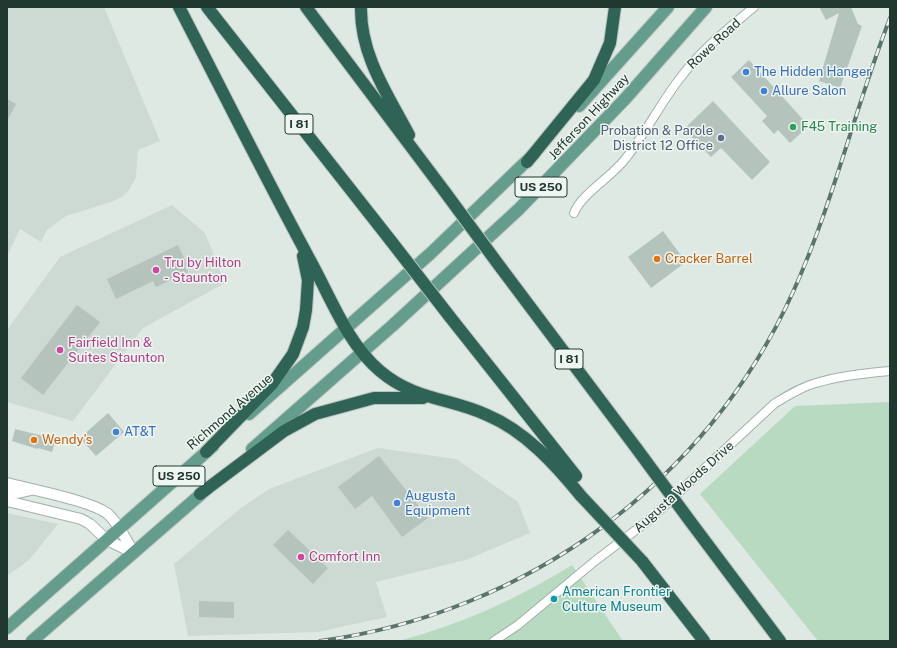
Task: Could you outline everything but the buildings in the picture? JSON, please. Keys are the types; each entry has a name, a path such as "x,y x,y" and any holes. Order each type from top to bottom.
{"highway":[{"path":"180,7 296,236 361,353 392,380 430,398 459,405 487,415 506,425 541,451 584,494"},
{"name":"I 81","path":"207,7 450,317 584,494 642,561 704,641"},
{"name":"I 81","path":"306,7 780,641"},
{"path":"361,7 365,41 371,62 428,170"},
{"path":"527,162 594,80 610,43 615,7"},
{"path":"206,452 272,384 287,365 299,340 306,310 308,280 306,264 296,236"},
{"path":"200,494 284,431 315,414 374,398 430,398"}],"main road":[{"name":"Jefferson Highway","path":"347,329 453,233 527,162 616,67 668,7"},
{"name":"Jefferson Highway","path":"361,353 519,209 625,100 706,7"},
{"name":"Richmond Avenue","path":"9,626 347,329"},
{"name":"US 250","path":"32,641 361,353"}],"street":[{"name":"Rowe Road","path":"574,213 577,206 612,175 627,158 680,78 702,52 754,7"},
{"name":"Augusta Woods Drive","path":"494,641 518,625 595,561 649,520 774,404 793,392 816,383 858,374 890,371"},
{"path":"7,483 92,506 108,514 120,529 134,553"},
{"path":"7,492 18,493 33,490"},
{"path":"7,501 81,519 90,524 107,540 134,553"}],"shaded area":[{"path":"7,7 104,7 160,141 138,150 136,177 129,190 122,197 111,202 66,216 47,230 41,242 20,229 7,256"},
{"path":"172,205 205,233 225,283 143,328 73,421 7,402 7,330 60,257"},
{"path":"378,448 456,459 518,502 530,533 466,560 376,582 387,617 317,632 188,636 174,564 241,508 269,489"},
{"path":"7,513 58,524 29,560 7,576"}],"green space":[{"path":"890,402 890,641 818,641 700,494 795,406"},
{"name":"American Frontier Culture Museum","path":"572,565 623,641 399,641 445,627 510,600"}],"railway":[{"path":"320,641 396,626 469,602 538,569 602,528 660,479 712,423 756,361 793,292 820,225 877,52 890,18"}],"place":[{"name":"The Hidden Hanger","path":"746,72"},
{"name":"Allure Salon","path":"764,91"},
{"name":"F45 Training","path":"793,127"},
{"name":"Probation & Parole District 12 Office","path":"721,138"},
{"name":"Cracker Barrel","path":"657,259"},
{"name":"Tru by Hilton - Staunton","path":"156,270"},
{"name":"Fairfield Inn & Suites Staunton","path":"60,350"},
{"name":"AT&T","path":"116,432"},
{"name":"Wendy's","path":"34,440"},
{"name":"Augusta Equipment","path":"397,503"},
{"name":"Comfort Inn","path":"301,557"},
{"name":"American Frontier Culture Museum","path":"554,599"}]}
